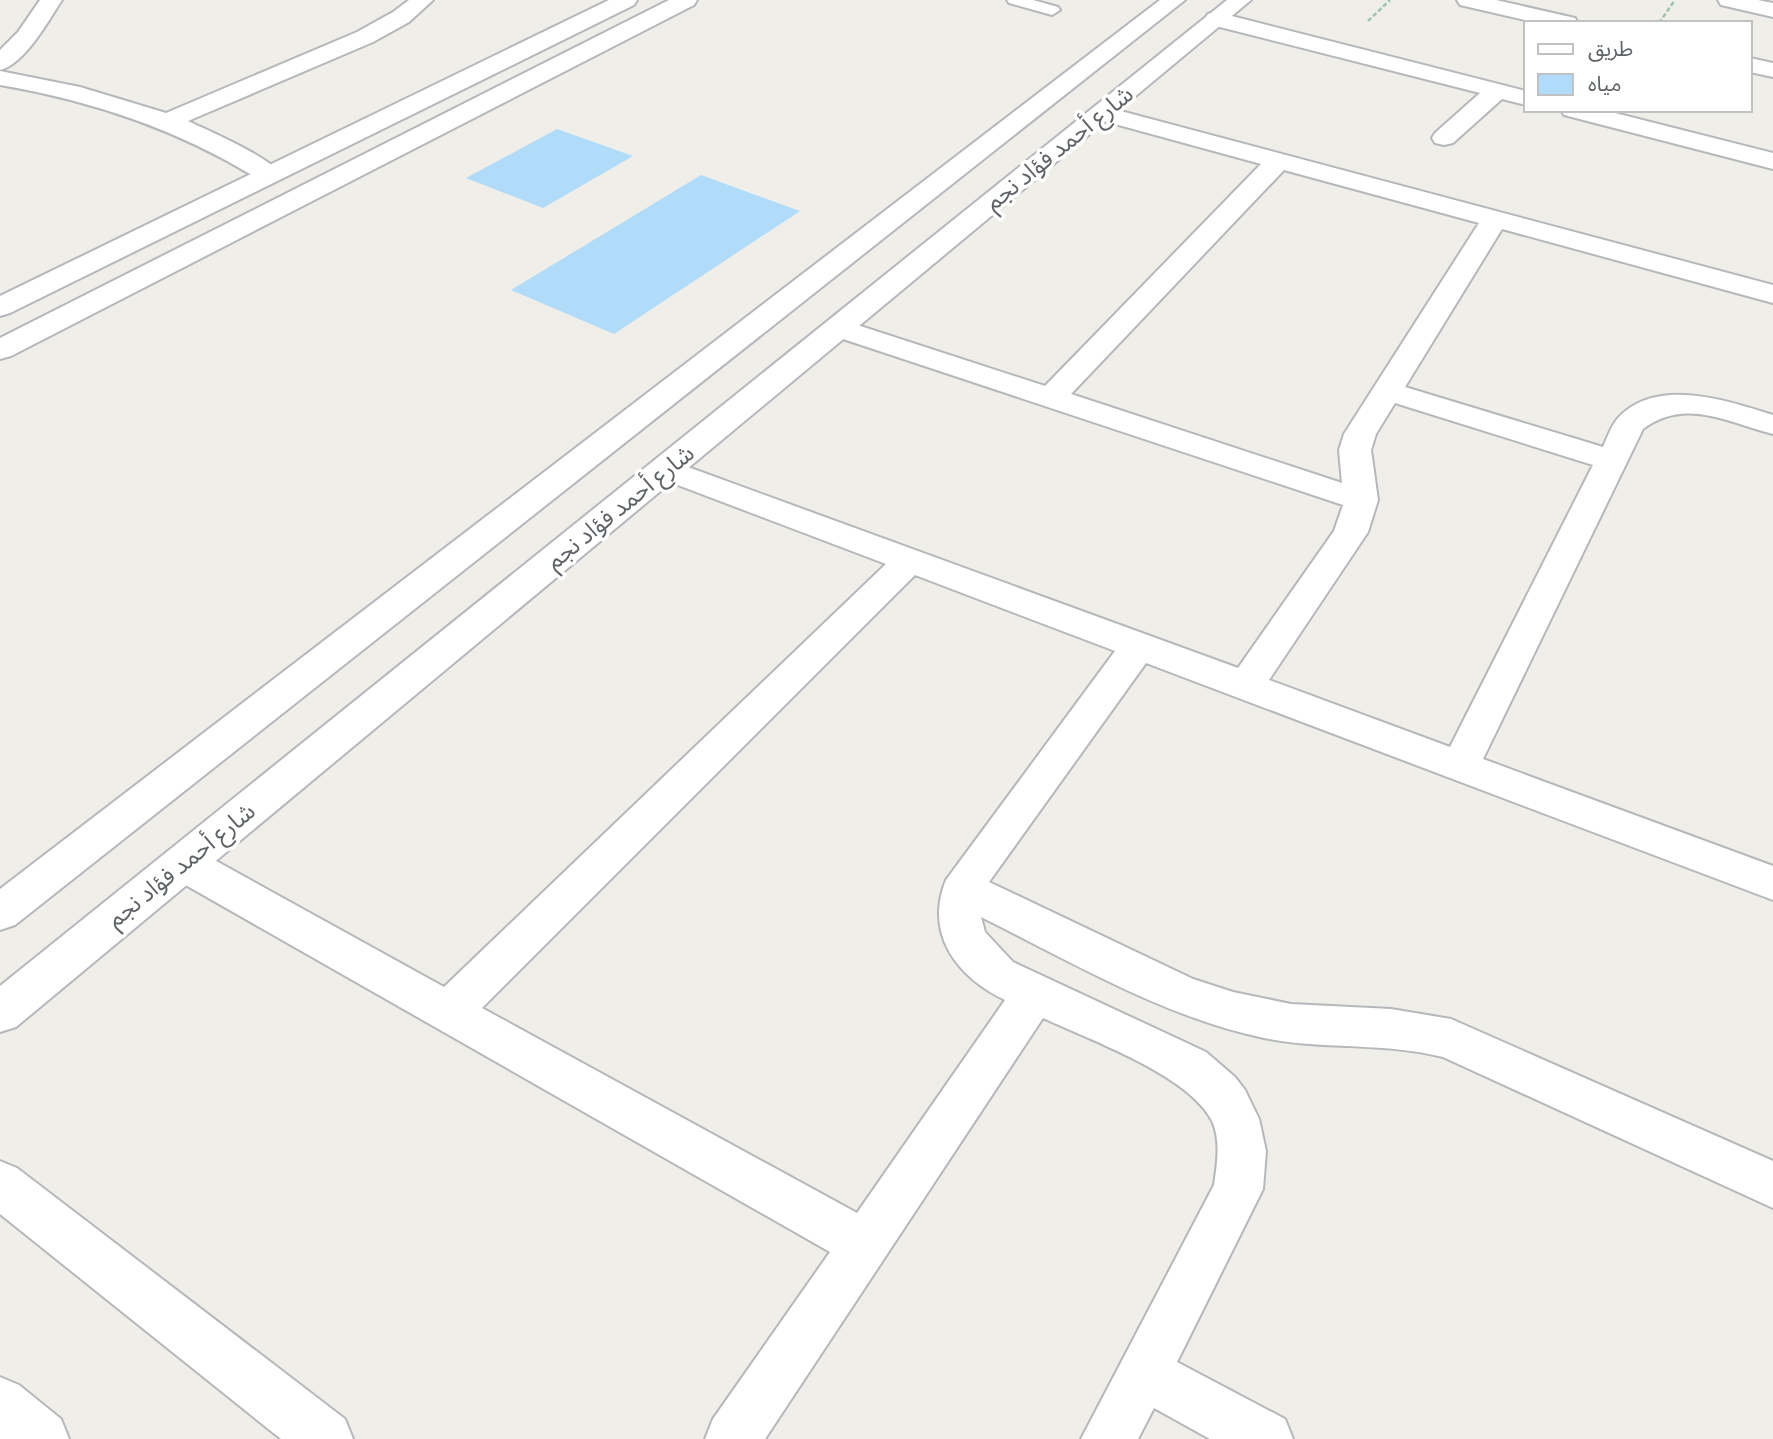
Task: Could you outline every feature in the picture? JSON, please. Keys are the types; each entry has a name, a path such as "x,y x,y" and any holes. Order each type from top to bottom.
{"street":[{"path":"0,64 26,37 51,0"},
{"path":"170,120 365,37 401,17 422,0"},
{"path":"0,307 626,0"},
{"path":"0,350 686,0"},
{"name":"شارع أحمد فؤاد نجم","path":"0,913 1174,0"},
{"path":"1468,0 1558,21"},
{"path":"1729,0 1773,10"},
{"path":"1228,10 1524,98"},
{"name":"شارع أحمد فؤاد نجم","path":"0,1013 1228,10"},
{"path":"585,20 611,23 617,26 620,33"},
{"path":"1752,65 1773,70"},
{"path":"0,78 100,98 170,120 216,142 269,175"},
{"path":"1444,138 1497,91"},
{"path":"1581,112 1773,161"},
{"path":"1102,113 1773,294"},
{"path":"1050,398 1279,160"},
{"path":"1246,685 1351,532 1361,500 1355,450 1360,434 1496,218"},
{"path":"838,328 1361,500"},
{"path":"1387,391 1612,460"},
{"path":"1460,766 1630,424 1644,411 1667,404 1697,404 1773,425"},
{"path":"666,469 1773,883"},
{"path":"448,1012 910,560"},
{"path":"1109,1439 1238,1189 1244,1162 1241,1135 1231,1108 1214,1084 1191,1066 997,975 971,950 962,935 958,904 963,889 1139,645"},
{"path":"183,863 865,1245"},
{"path":"963,889 1177,992 1212,1004 1287,1022 1391,1027 1451,1039 1773,1185"},
{"path":"733,1439 1035,993"},
{"path":"0,1184 326,1439"},
{"path":"1143,1373 1265,1439"}],"lane":[{"path":"1015,0 1052,10"}],"path":[{"path":"1660,21 1675,0"}],"water":[{"path":"557,129 633,156 543,208 466,178"},
{"path":"701,175 800,211 614,334 511,290"}]}
